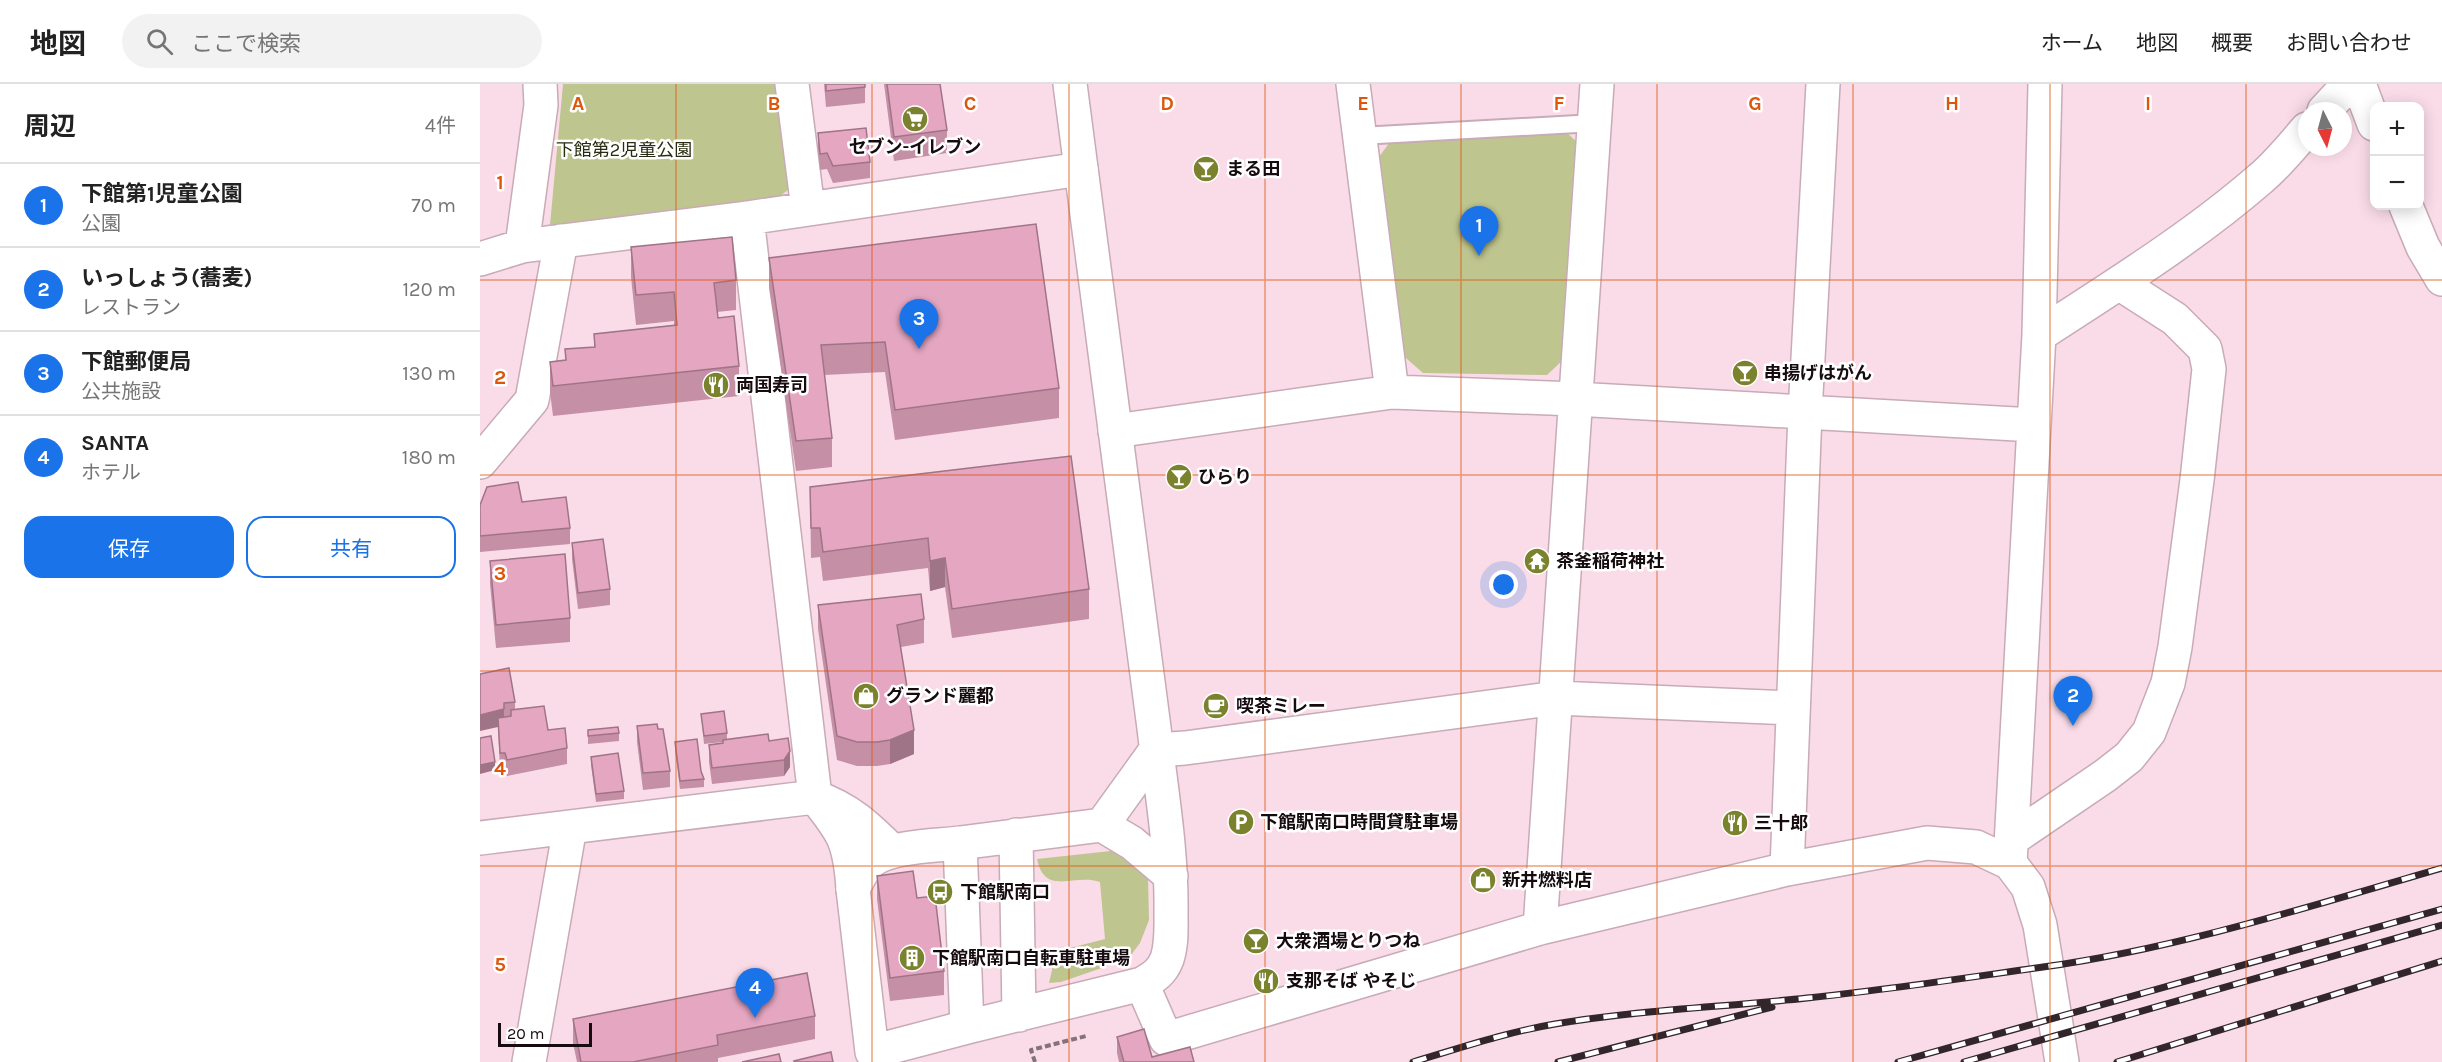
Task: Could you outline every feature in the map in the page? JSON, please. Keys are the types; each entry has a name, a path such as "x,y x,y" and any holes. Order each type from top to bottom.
{"street":[{"path":"522,246 541,105 540,84"},
{"path":"792,84 808,209"},
{"path":"747,218 815,797 839,826 847,843 872,1057 967,1027 1142,984 1158,975 1167,959 1170,944 1171,876 1070,84"},
{"path":"1353,84 1392,392"},
{"path":"1540,928 1597,84"},
{"path":"1787,869 1805,413 1823,84"},
{"path":"2045,84 2039,335 2011,851 2028,887 2040,925 2062,1062"},
{"path":"2332,102 2349,84"},
{"path":"2359,84 2370,113"},
{"path":"2039,335 2119,283 2199,226 2261,178 2298,139"},
{"path":"480,259 522,246 747,218 1081,169"},
{"path":"2408,210 2423,247 2442,279"},
{"path":"480,462 532,400 561,241"},
{"path":"1142,984 1166,1039 1540,928 1787,869 1927,843 2011,851 2106,775 2136,748 2149,732 2168,682 2175,647 2197,480 2208,369 2205,349 2175,319 2119,283"},
{"path":"1115,431 1392,392 1575,399 2034,425"},
{"path":"1156,750 1556,698 1792,708"},
{"path":"1102,825 1156,750"},
{"path":"480,838 815,797 852,814 892,851"},
{"path":"853,889 861,872 872,860 892,851 1102,825 1132,843 1171,876"},
{"path":"530,1062 570,827"},
{"path":"1016,835 1019,1015"},
{"path":"960,843 967,1027"}],"lane":[{"path":"1360,136 1594,123"}],"path":[{"path":"1035,1062 1031,1050 1086,1036"}],"green space":[{"name":"下館第2児童公園","path":"563,84 782,84 796,184 776,199 550,225"},
{"path":"1566,132 1577,142 1564,359 1547,375 1423,373 1399,352 1376,161 1390,142"},
{"path":"1127,851 1148,878 1149,920 1140,943 1128,959 1061,982 1049,983 1055,957 1066,949 1105,939 1100,882 1054,881 1041,871 1037,859"}],"building":[{"path":"826,84 865,84 865,87 826,91"},
{"name":"セブン-イレブン","path":"887,84 940,84 947,130 894,137"},
{"path":"866,128 870,162 833,166 827,153 820,154 818,133"},
{"path":"1036,224 1059,388 895,410 885,342 821,345 832,438 796,441 769,258"},
{"path":"732,237 736,280 714,283 718,318 734,316 739,366 553,386 550,362 566,360 565,349 595,347 594,334 677,325 674,292 636,295 631,247"},
{"path":"1071,456 1089,589 952,609 945,558 930,561 928,538 823,552 820,528 811,528 810,487"},
{"path":"518,482 522,502 566,497 570,528 480,536 480,505 487,487"},
{"path":"603,539 610,589 578,593 572,543"},
{"path":"565,554 570,618 496,625 490,561"},
{"path":"921,594 924,619 897,625 914,730 890,740 877,742 857,742 837,736 818,605"},
{"path":"509,668 515,702 504,703 504,709 480,715 480,674"},
{"path":"544,706 548,730 565,728 567,748 507,760 505,753 500,753 498,718 511,716 511,710"},
{"path":"724,711 727,733 704,736 701,714"},
{"path":"657,724 658,729 663,729 670,771 643,773 637,726"},
{"path":"618,727 619,733 588,736 588,730"},
{"path":"768,734 769,741 788,738 790,751 784,760 712,768 709,745 723,743 723,740"},
{"path":"491,736 495,762 480,765 480,738"},
{"path":"697,739 704,779 680,781 675,742"},
{"path":"618,753 624,791 596,794 591,757"},
{"name":"下館駅南口自転車駐車場","path":"913,871 917,898 935,896 944,971 890,978 877,876"},
{"path":"807,973 815,1016 717,1035 718,1045 633,1062 581,1062 573,1019"},
{"path":"1144,1029 1152,1057 1190,1047 1194,1062 1124,1062 1117,1037"},
{"path":"831,1052 833,1062 794,1061"},
{"path":"779,1054 781,1062 742,1062"}],"railway":[{"path":"1413,1062 1501,1036 1555,1024 1618,1015 1866,991 2094,959 2244,925 2442,868"},
{"path":"1898,1062 2442,909"},
{"path":"1964,1062 2442,925"},
{"path":"2117,1062 2442,961"},
{"path":"1558,1062 1772,1007"}],"place":[{"name":"セブン-イレブン","path":"915,119"},
{"name":"まる田","path":"1206,169"},
{"name":"下館第1児童公園","path":"1479,256"},
{"name":"下館郵便局","path":"919,349"},
{"name":"串揚げはがん","path":"1745,373"},
{"name":"両国寿司","path":"716,385"},
{"name":"ひらり","path":"1179,477"},
{"name":"茶釜稲荷神社","path":"1537,561"},
{"name":"グランド麗都","path":"866,696"},
{"name":"喫茶ミレー","path":"1216,706"},
{"name":"いっしょう(蕎麦)","path":"2073,726"},
{"name":"下館駅南口時間貸駐車場","path":"1241,822"},
{"name":"三十郎","path":"1735,823"},
{"name":"新井燃料店","path":"1483,880"},
{"name":"下館駅南口","path":"940,892"},
{"name":"大衆酒場とりつね","path":"1256,941"},
{"name":"下館駅南口自転車駐車場","path":"912,958"},
{"name":"支那そば やそじ","path":"1266,981"},
{"name":"SANTA","path":"755,1018"}]}
